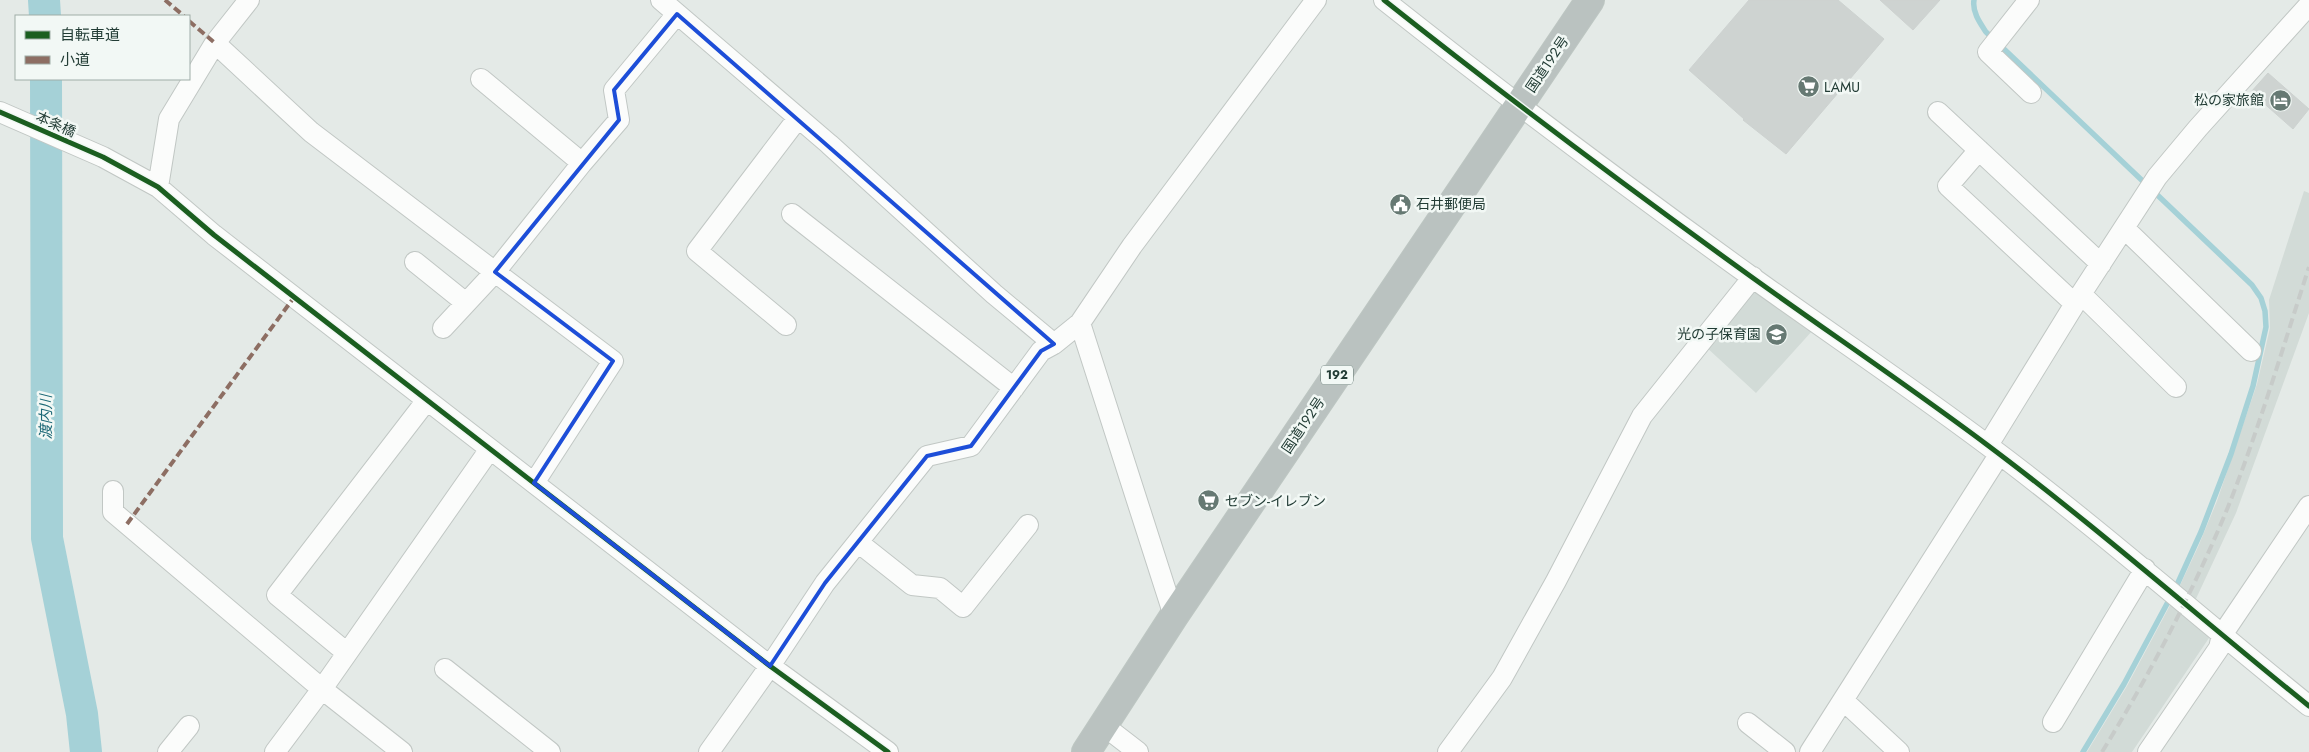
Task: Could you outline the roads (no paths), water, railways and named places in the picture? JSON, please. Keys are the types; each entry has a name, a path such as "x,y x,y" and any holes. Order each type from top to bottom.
{"highway":[{"name":"国道192号","path":"1086,752 1174,616 1590,0"}],"street":[{"path":"158,187 169,119 215,43 249,0"},
{"path":"661,0 798,118 994,294 1054,344"},
{"path":"709,752 826,583 927,456 971,446 1041,351 1054,344 1080,323 1137,238 1316,0"},
{"path":"1384,0 1519,106 1994,450 2145,569 2309,706"},
{"path":"2029,0 1988,52 2031,93"},
{"path":"1810,752 1844,701 1994,450 2078,299 2150,189 2198,128 2309,6"},
{"path":"443,328 495,272 619,120 614,90 677,14"},
{"path":"215,43 311,132 613,361 534,483"},
{"path":"481,79 582,163"},
{"name":"本条橋","path":"0,112 103,157 158,187 214,235 770,666 888,752"},
{"path":"1938,112 2101,264"},
{"path":"786,325 696,251 798,118"},
{"path":"1979,150 1948,186 2176,387"},
{"path":"792,214 1014,388"},
{"path":"2124,228 2251,351"},
{"path":"415,262 466,303"},
{"path":"1448,752 1502,678 1556,581 1642,416 1753,277"},
{"path":"1080,323 1174,616"},
{"path":"347,653 277,596 427,400"},
{"path":"275,752 322,689 490,449"},
{"path":"113,491 113,512 322,689 402,752"},
{"path":"2148,752 2220,648 2222,635 2309,506"},
{"path":"858,543 912,585 940,588 963,607 1028,524"},
{"path":"2053,722 2145,569"},
{"path":"445,668 550,752"},
{"path":"1844,701 1898,752"},
{"path":"1748,723 1785,752"},
{"path":"1104,725 1138,752"},
{"path":"168,752 189,726"}],"waterway":[{"name":"渡内川","path":"44,0 45,15"},
{"path":"1974,0 1975,13 1986,32 2252,285 2261,298 2265,311 2266,327 2253,386 2231,454 2201,532 2176,587 2124,684 2083,752"},
{"name":"渡内川","path":"46,80 47,538 82,714 86,752"}],"railway":[{"path":"2102,752 2170,632 2215,539 2250,448 2309,267"}],"place":[{"name":"LAMU","path":"1808,87"},
{"name":"松の家旅館","path":"2280,100"},
{"name":"石井郵便局","path":"1400,204"},
{"name":"光の子保育園","path":"1777,334"},
{"name":"セブン-イレブン","path":"1209,501"}]}
